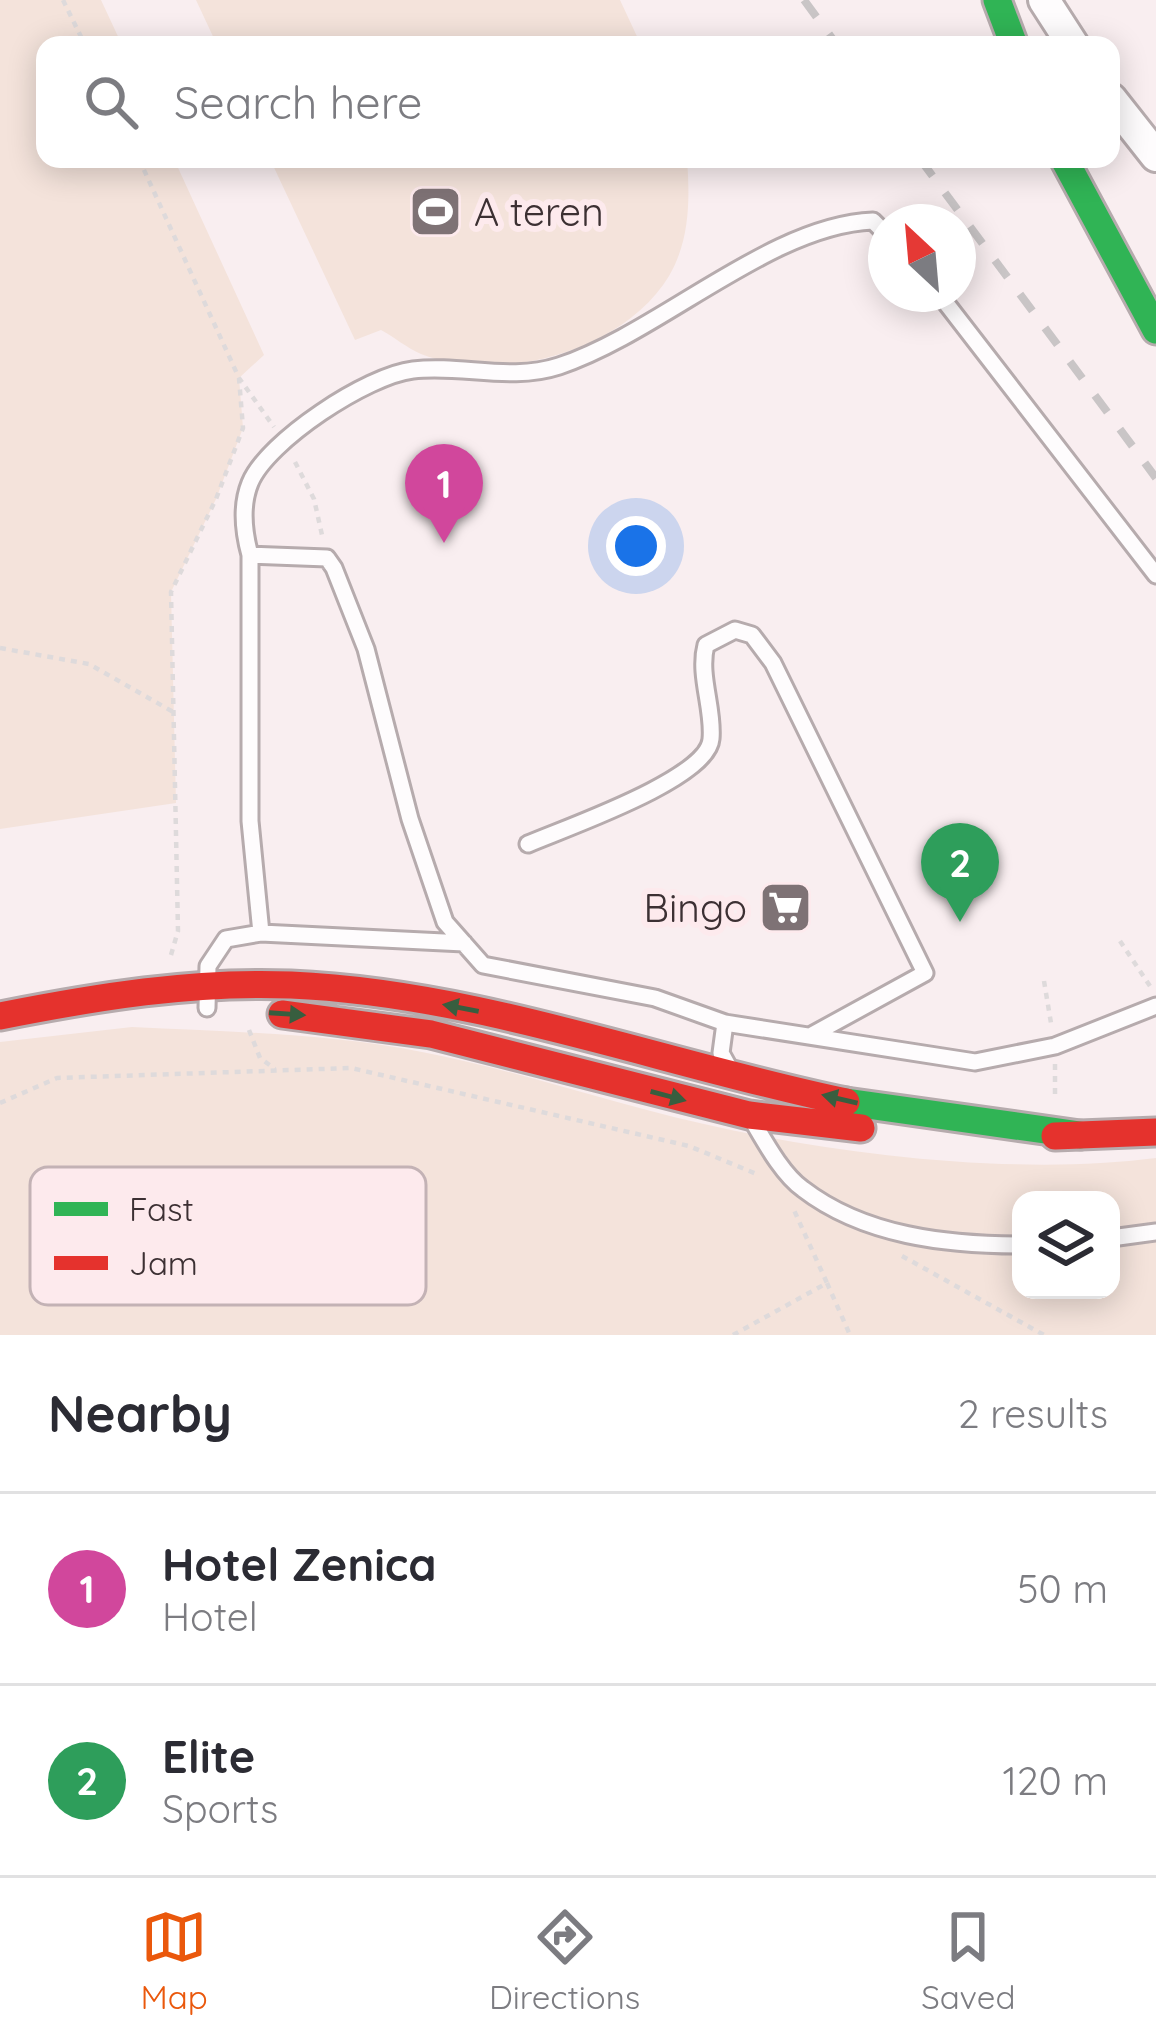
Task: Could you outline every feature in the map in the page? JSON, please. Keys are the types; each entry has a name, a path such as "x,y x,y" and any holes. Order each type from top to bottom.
{"main road":[{"path":"998,0 1011,36"},
{"path":"1069,168 1156,330"},
{"path":"0,1016 86,1002 207,998 289,985 403,997 477,1010 734,1076 1000,1130 1079,1136"},
{"path":"207,998 431,1034 748,1115 937,1137 1156,1132"}],"street":[{"path":"1044,0 1066,36"},
{"path":"1120,111 1156,156"}],"lane":[{"path":"261,933 250,820 250,556 244,531 250,483 285,443 337,401 378,380 411,370 516,375 558,366 622,338 832,222 868,221"},
{"path":"953,312 1156,575"},
{"path":"250,556 327,558 365,649 439,905 483,964 655,998 725,1023 975,1061 1054,1046 1156,1006"},
{"path":"528,844 674,780 704,760 712,744 706,645 735,631 752,634 772,662 925,973 810,1036"},
{"path":"207,998 208,966 226,939 261,933 464,943"},
{"path":"725,1023 721,1053 748,1115 801,1188 896,1233 1012,1244"},
{"path":"1120,1237 1156,1232"}],"path":[{"path":"63,0 81,36"},
{"path":"143,168 238,378 285,443 314,499 327,558"},
{"path":"167,967 178,931 171,592 217,500 243,428 238,378"},
{"path":"0,648 89,664 175,713"},
{"path":"1120,941 1156,995"},
{"path":"248,1024 260,1058 275,1069"},
{"path":"0,1103 57,1078 351,1068 620,1129 737,1162 769,1180"},
{"path":"784,1190 850,1335"},
{"path":"899,1254 1044,1335"},
{"path":"733,1335 827,1283"}],"shaded area":[{"path":"0,0 101,0 118,36 36,36 36,168 178,168 264,355 239,378 243,428 216,499 171,592 176,803 0,829"},
{"path":"196,0 620,0 637,36 213,36"},
{"path":"274,168 687,168 685,234 669,276 649,302 592,342 522,363 487,365 452,363 421,354 381,330 355,340"},
{"path":"132,1027 314,1037 461,1060 692,1121 834,1148 998,1164 1156,1158 1156,1335 0,1335 0,1042"}],"railway":[{"path":"804,0 830,36"},
{"path":"927,168 1156,478"}],"traffic: fast":[{"path":"997,0 1011,36"},
{"path":"1069,168 1156,330"},
{"path":"846,1102 1080,1135"}],"traffic: jam":[{"path":"0,1016 108,997 218,985 361,991 501,1016 846,1102"},
{"path":"282,1014 431,1034 749,1115 861,1128"},
{"path":"1055,1136 1156,1132"}],"place":[{"name":"A teren","path":"435,212"},
{"name":"Hotel Zenica","path":"444,543"},
{"name":"Bingo","path":"786,908"},
{"name":"Elite","path":"960,922"}]}
